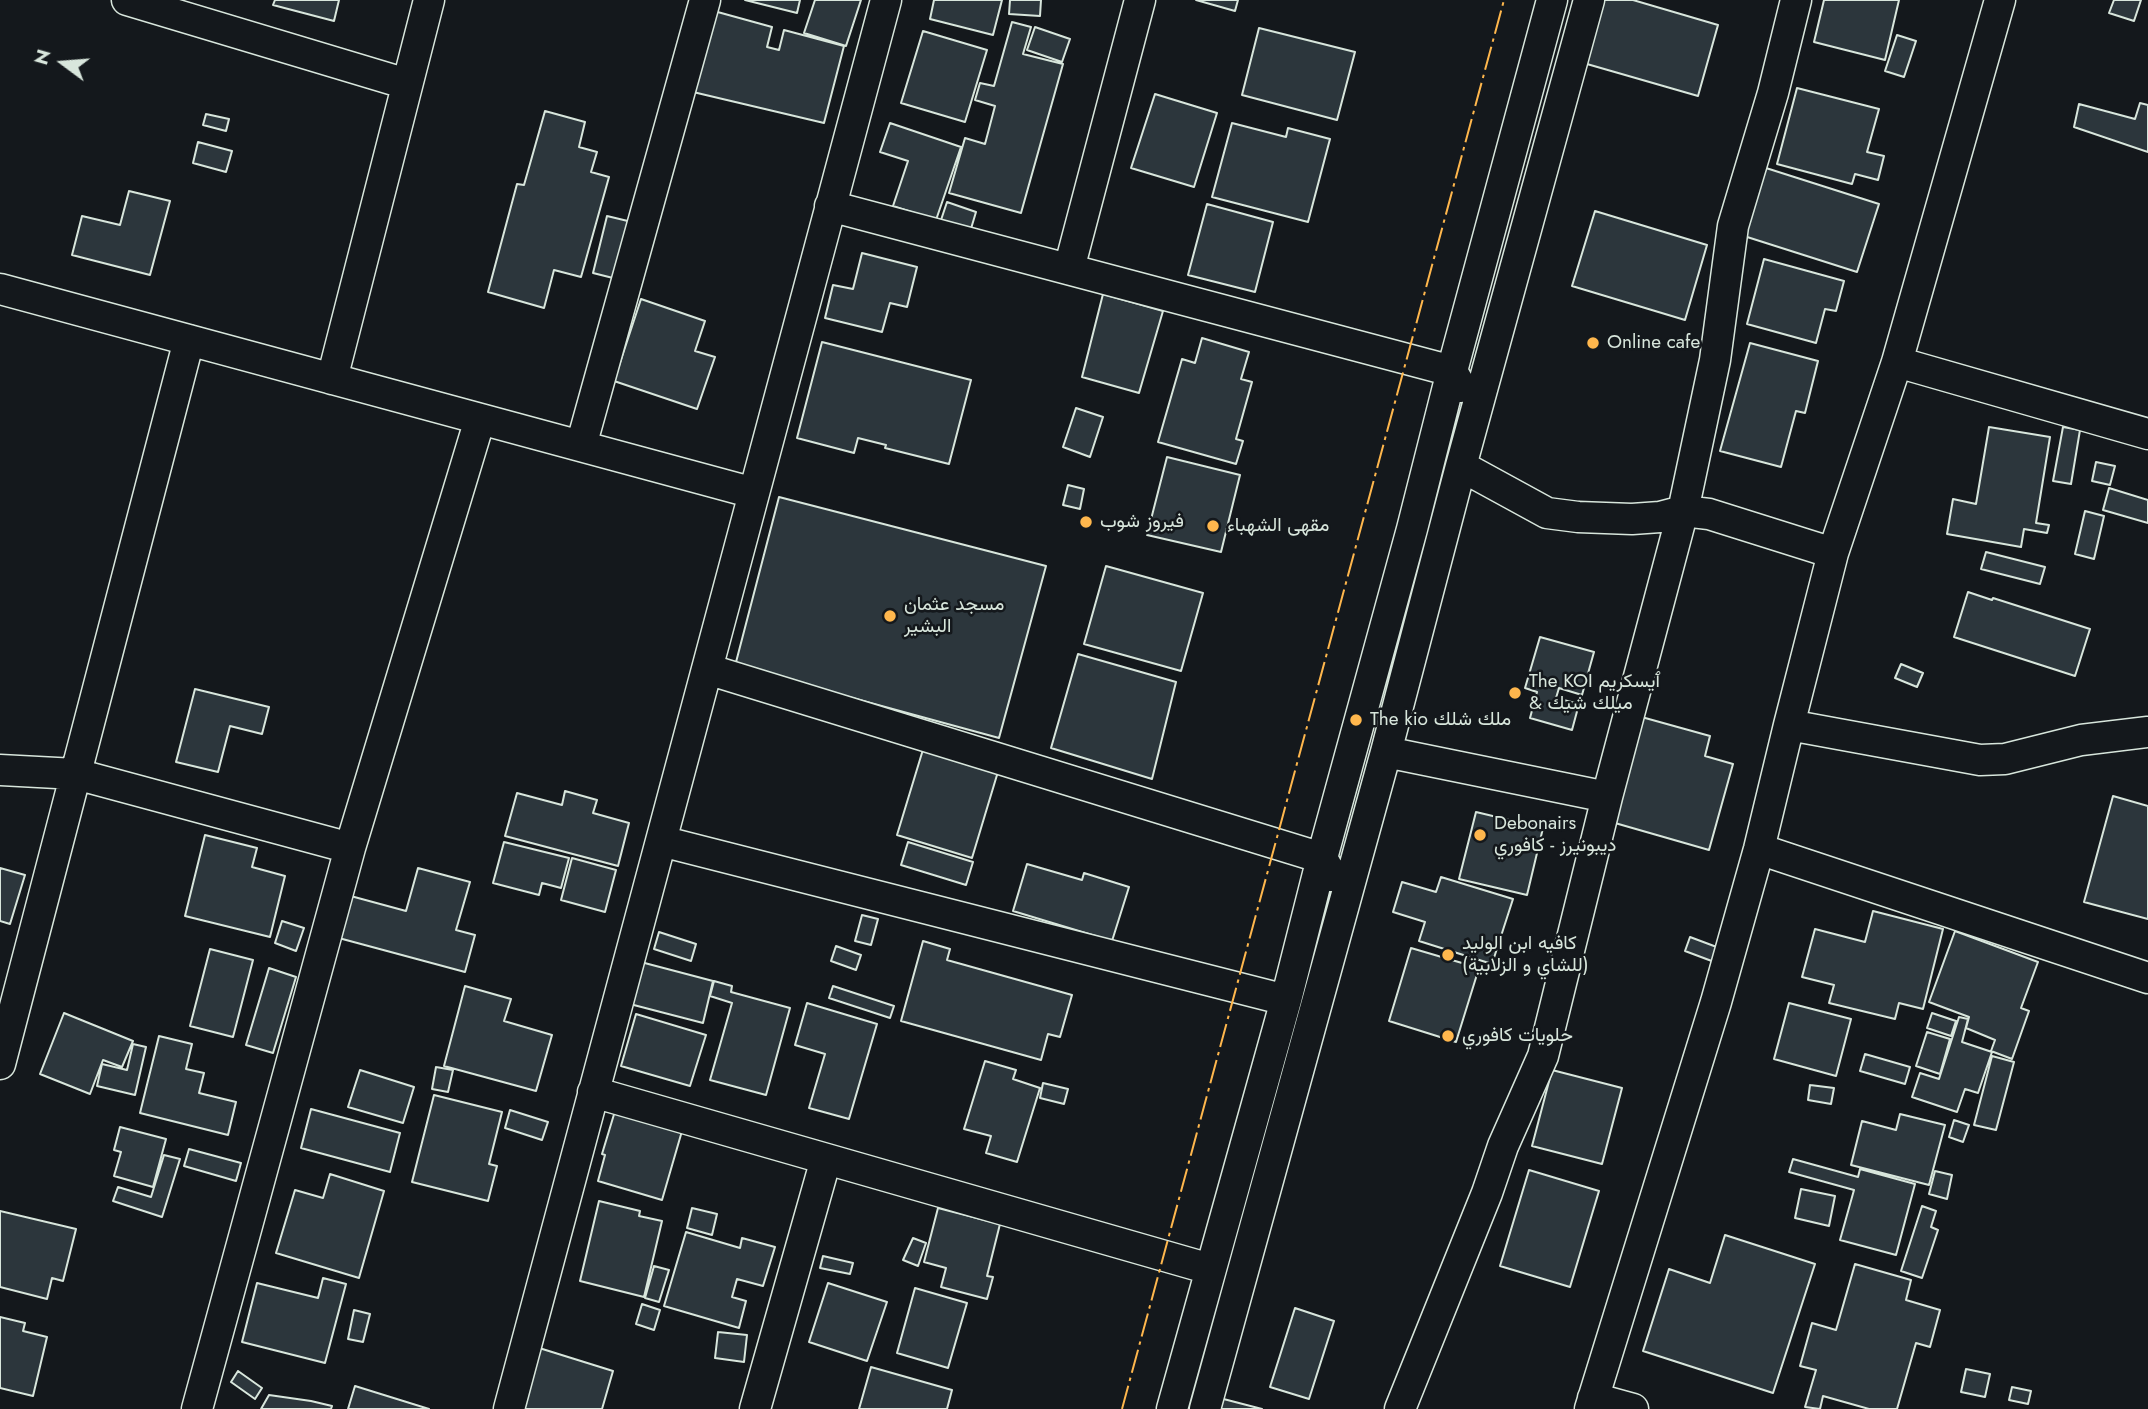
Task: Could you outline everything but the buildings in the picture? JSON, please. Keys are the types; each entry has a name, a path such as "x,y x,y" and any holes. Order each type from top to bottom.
{"street":[{"path":"127,0 408,83"},
{"path":"332,379 429,0"},
{"path":"581,446 705,0"},
{"path":"509,1409 886,0"},
{"path":"1069,270 1140,0"},
{"path":"1172,1409 1286,1000 1552,0"},
{"path":"1205,1409 1589,0"},
{"path":"1401,1409 1503,1146 1543,1056 1607,797 1683,511 1715,360 1733,226 1773,93 1796,0"},
{"path":"1633,1409 1592,1404 1716,1002 1759,849 1833,553 1897,362 2000,0"},
{"path":"830,206 1452,371 1476,413"},
{"path":"0,289 754,493"},
{"path":"0,1064 189,340"},
{"path":"1897,362 2148,434"},
{"path":"197,1409 350,848 480,419"},
{"path":"1461,466 1547,513 1632,519 1660,517 1683,511 1709,514 1833,553"},
{"path":"707,669 1322,858 1345,901"},
{"path":"1788,725 1980,760 2005,760 2081,740 2148,732"},
{"path":"1386,752 1607,797"},
{"path":"0,770 76,774 350,848"},
{"path":"661,841 1286,1000"},
{"path":"1759,849 2148,978"},
{"path":"593,1092 1210,1269"},
{"path":"755,1409 826,1159"}],"power":[{"path":"1122,1409 1504,0"}],"place":[{"name":"Online cafe","path":"1593,343"},
{"name":"فيروز شوب","path":"1086,522"},
{"name":"مقهى الشهباء","path":"1213,526"},
{"name":"مسجد عثمان البشير","path":"890,616"},
{"name":"The KOI ٱيسكريم & ميلك شيك","path":"1515,693"},
{"name":"The kio ملك شلك","path":"1356,720"},
{"name":"Debonairs ديبونيرز - كافوري","path":"1480,835"},
{"name":"كافيه ابن الوليد (للشاي و الزلابية)","path":"1448,955"},
{"name":"حلويات كافوري","path":"1448,1036"}]}
